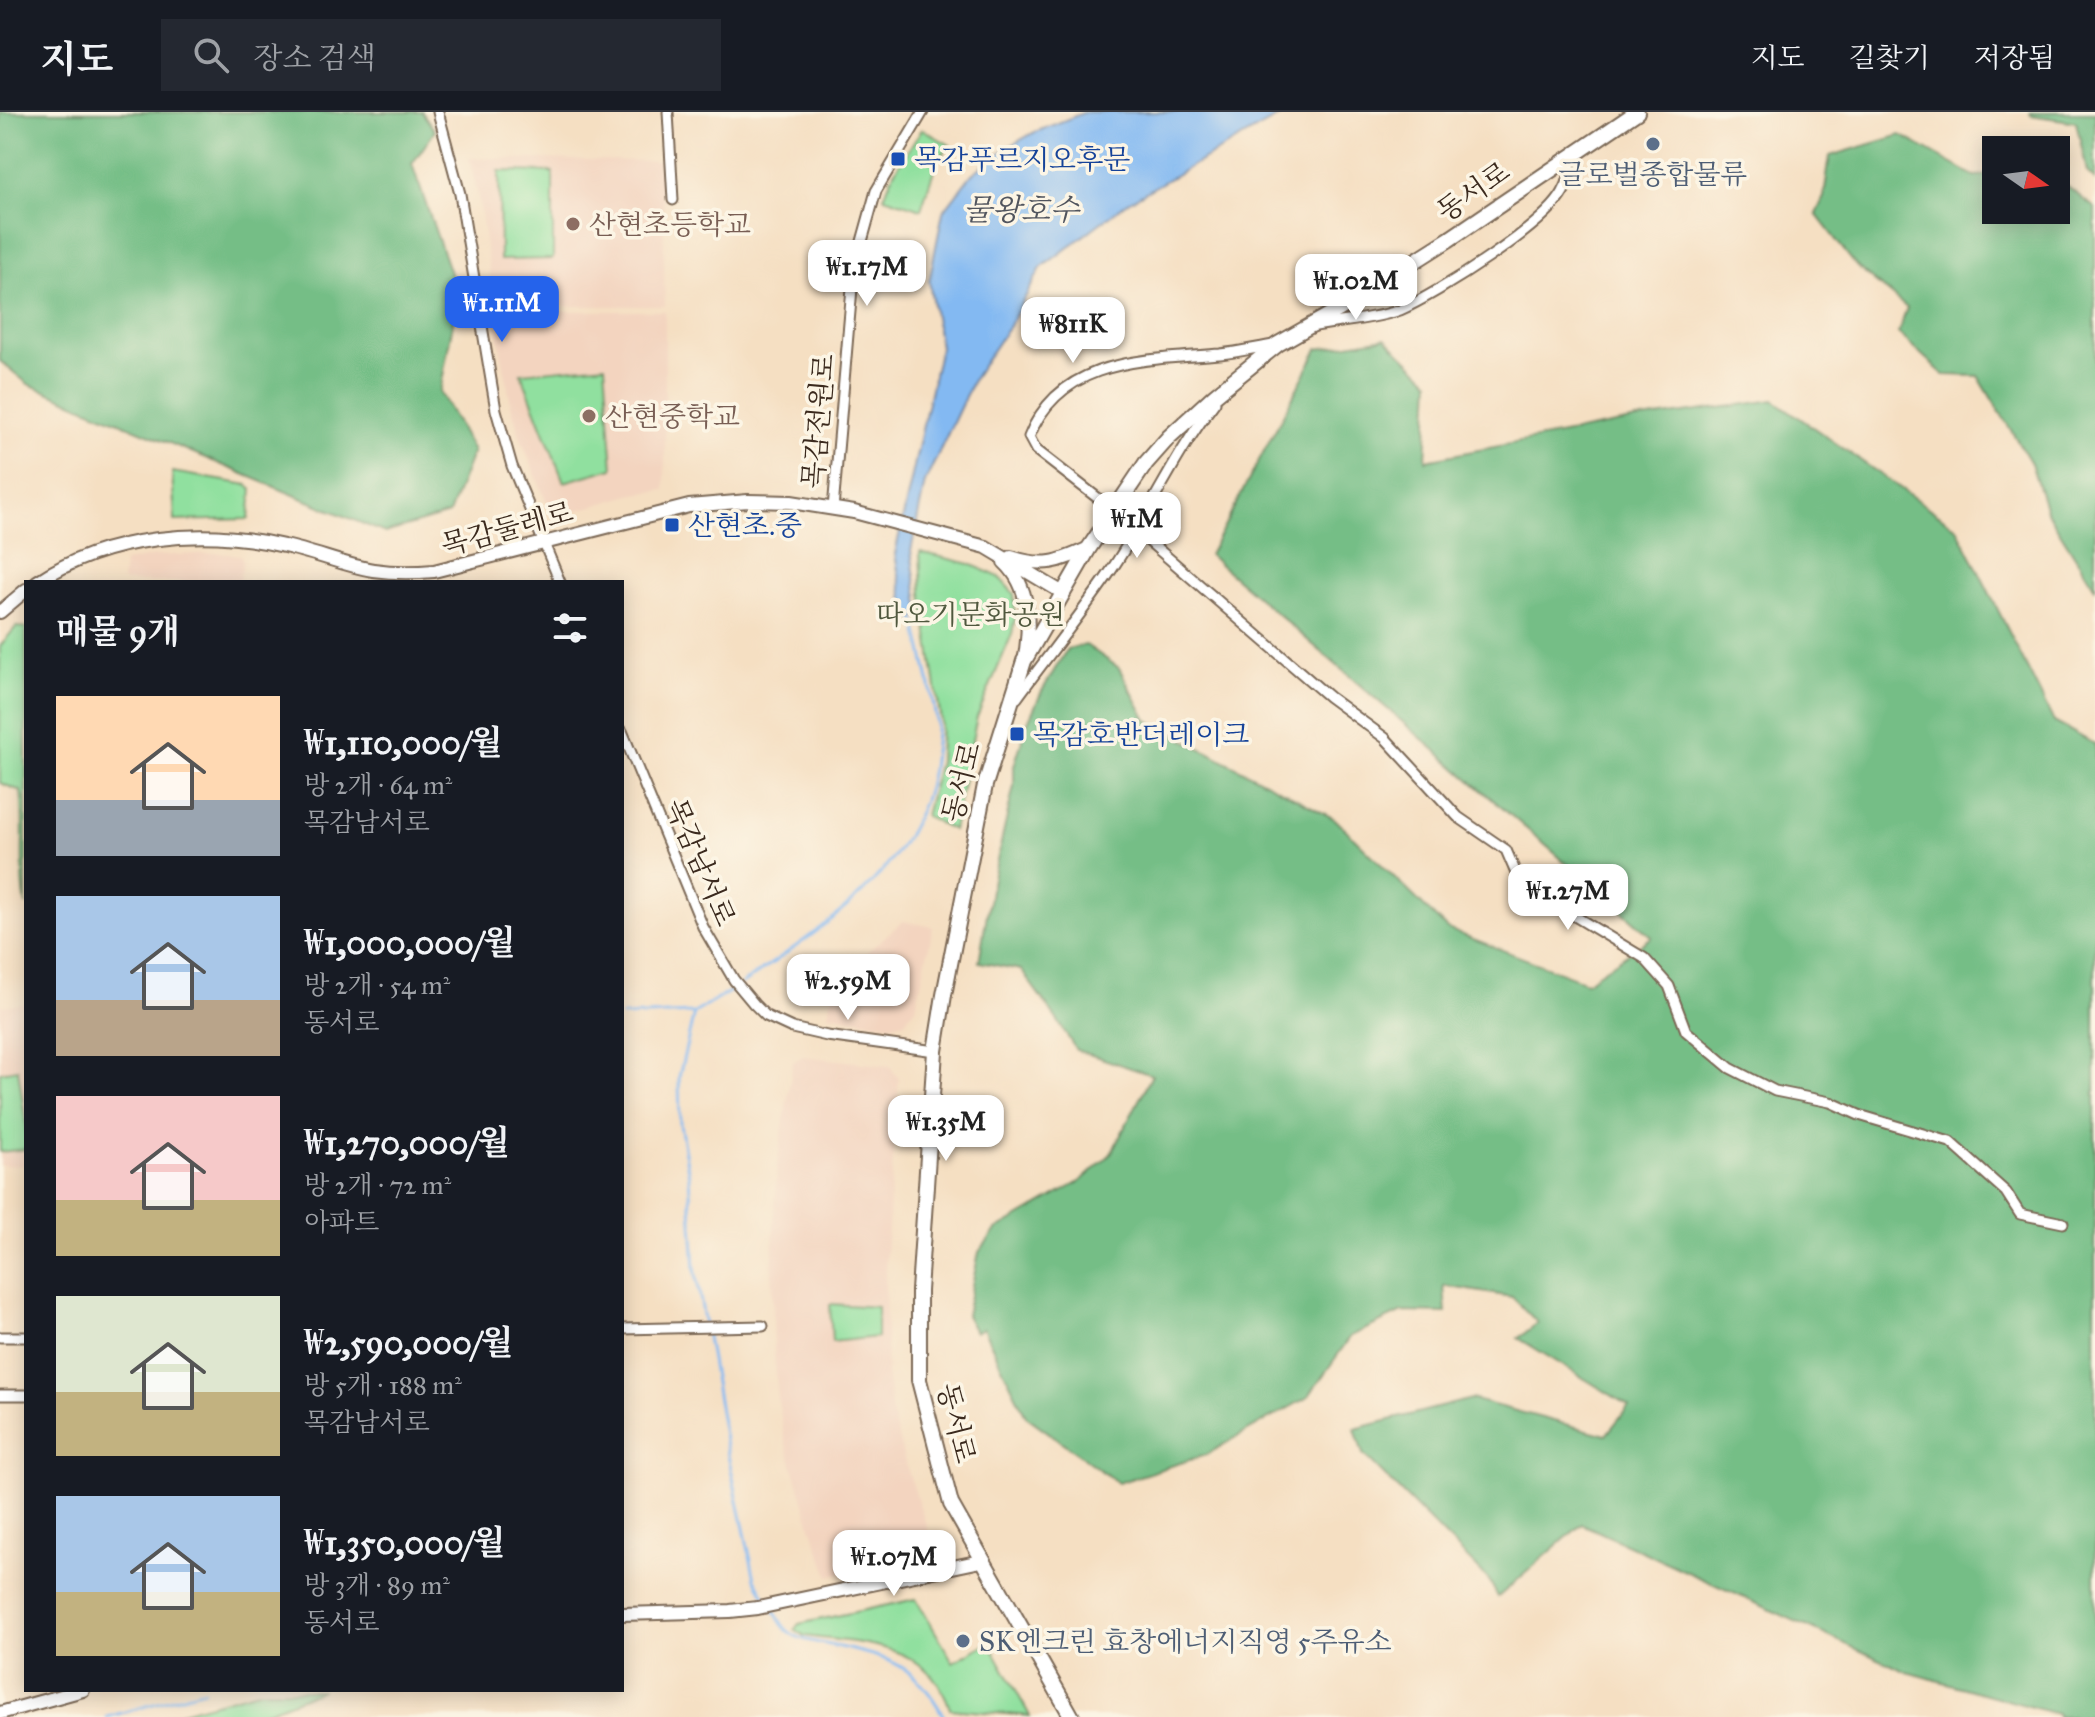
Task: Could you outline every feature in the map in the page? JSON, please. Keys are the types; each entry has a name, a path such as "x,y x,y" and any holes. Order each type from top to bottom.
{"main road":[{"name":"동서로","path":"1072,1717 951,1504 919,1380 919,1291 935,1051 985,785 1024,661 1089,548 1146,463 1169,437 1229,383 1278,344 1448,240 1637,112"}],"street":[{"path":"438,112 460,194 496,410 512,466 559,580"},
{"path":"668,112 673,200"},
{"name":"목감전원로","path":"833,509 852,288 861,245 876,191 923,112"},
{"path":"1305,328 1399,310 1465,273 1517,238 1562,196 1569,180 1571,155"},
{"path":"1099,499 1036,450 1029,437 1038,416 1062,390 1101,369 1158,358 1222,354 1278,344"},
{"path":"1008,711 1108,575 1132,527 1194,428 1229,383"},
{"name":"목감둘레로","path":"40,580 82,557 177,536 257,540 369,569 434,571 689,506 748,501 791,502 854,512 895,521 950,540 986,547"},
{"path":"1132,527 1329,697 1385,738 1458,817 1506,850 1518,878 1644,958 1669,986 1686,1031 1730,1068 1775,1091 1830,1102 1859,1115 1950,1142 2006,1192 2020,1214 2063,1223"},
{"path":"986,547 1040,564 1052,563 1089,548"},
{"path":"986,547 1063,593"},
{"path":"986,547 1008,566 1024,596 1029,635 1024,661"},
{"path":"0,612 24,592"},
{"name":"목감남서로","path":"624,736 703,927 734,980 766,1016 792,1028 935,1051"},
{"path":"624,1329 763,1326"},
{"path":"0,1337 24,1337"},
{"path":"0,1395 24,1395"},
{"path":"624,1614 758,1608 981,1561"},
{"path":"0,1713 76,1692"}],"shaded area":[{"name":"산현초등학교","path":"469,158 662,161 665,306 494,306 480,206"},
{"name":"산현중학교","path":"494,311 665,311 665,490 634,494 562,515 549,508 511,405"},
{"path":"217,553 241,555 243,563 239,580 122,580 124,562 156,556"},
{"path":"903,921 933,927 916,1007 905,1021 890,1025 828,1014 836,979"},
{"path":"0,1003 3,1006 24,1003 24,1166 0,1165"},
{"path":"803,1056 890,1066 899,1079 885,1269 887,1372 892,1414 933,1545 926,1555 832,1576 829,1576 812,1529 785,1441 774,1349 772,1268 777,1165 793,1062"}],"green space":[{"path":"0,112 422,112 435,131 412,164 458,296 440,392 473,451 449,514 385,533 28,384 0,361"},
{"path":"2030,112 2095,112 2095,180 2087,172 2076,122 2031,115"},
{"path":"922,129 950,145 937,161 921,209 884,197 894,172"},
{"path":"1901,135 1974,176 1982,176 1982,224 2070,224 2070,189 2095,208 2095,588 2046,510 2031,463 1978,376 1944,375 1898,333 1907,308 1857,267 1816,214 1824,197 1830,156"},
{"path":"499,171 553,172 553,259 500,260"},
{"path":"1385,338 1430,381 1426,460 1642,419 1774,400 1957,528 2054,722 2095,744 2095,1717 2058,1717 2057,1714 1907,1672 1582,1524 1498,1597 1489,1580 1363,1454 1355,1429 1471,1399 1606,1435 1629,1406 1518,1338 1538,1323 1512,1297 1444,1286 1446,1313 1402,1312 1351,1336 1308,1397 1205,1455 1118,1483 1026,1416 983,1328 975,1332 966,1315 979,1252 996,1230 1081,1181 1111,1154 1152,1075 1076,1050 1021,970 979,962 993,878 1014,786 1014,766 1027,724 1067,649 1086,645 1119,668 1147,720 1335,819 1447,929 1586,982 1652,937 1209,555 1318,349"},
{"path":"605,365 613,468 564,482 521,373"},
{"path":"172,472 248,485 252,489 249,519 175,521"},
{"name":"따오기문화공원","path":"920,552 970,564 999,577 1014,594 1012,634 977,717 953,830 925,816 939,762 941,721 922,594"},
{"path":"16,627 24,628 24,886 21,791 0,783 0,646"},
{"path":"18,1069 24,1111 24,1149 0,1152 0,1072"},
{"path":"830,1304 877,1307 877,1337 832,1342"},
{"path":"916,1599 953,1662 989,1642 1030,1716 950,1709 940,1687 927,1670 911,1659 871,1645 805,1636 795,1629 799,1624"},
{"path":"254,1692 317,1692 251,1717 164,1717"}],"water":[{"name":"물왕호수","path":"1085,112 1287,112 1128,202 1041,268 1013,320 974,378 925,482 911,551 920,611 915,619 906,614 895,554 940,347 929,281 943,212 972,174 1005,149 1033,133"}],"waterway":[{"path":"742,984 838,914 892,859 912,827 927,791 936,729 932,695 915,619"},
{"path":"736,988 694,1013 679,1077 680,1124 689,1176 695,1268 726,1446 755,1579 768,1601"},
{"path":"624,1016 694,1013"},
{"path":"772,1607 786,1630 794,1635 898,1665 922,1684 944,1717"},
{"path":"107,1717 197,1692"}],"tunnel":[{"path":"1099,499 1129,524"}],"place":[{"name":"글로벌종합물류","path":"1653,144"},
{"name":"목감푸르지오후문","path":"898,159"},
{"name":"산현초등학교","path":"573,224"},
{"name":"산현중학교","path":"589,416"},
{"name":"산현초.중","path":"672,525"},
{"name":"목감호반더레이크","path":"1017,734"},
{"name":"SK엔크린 효창에너지직영 5주유소","path":"963,1641"}]}
